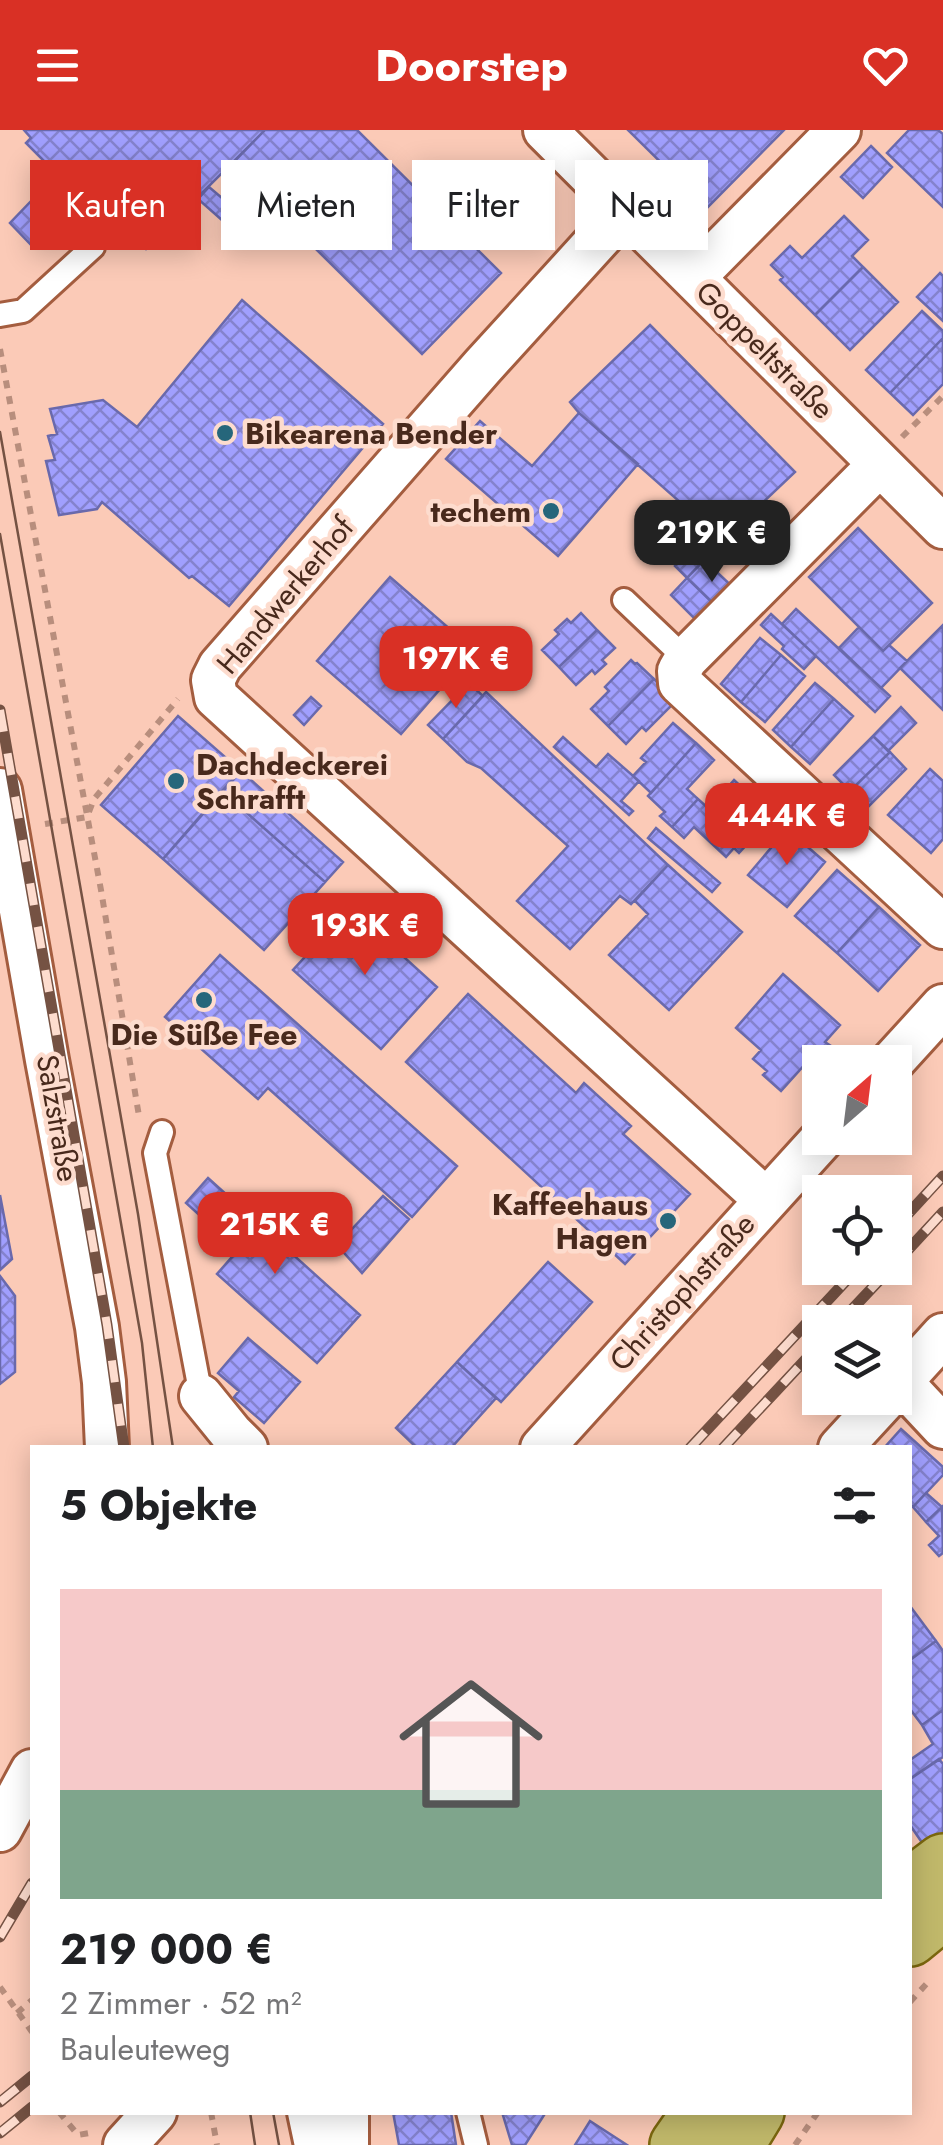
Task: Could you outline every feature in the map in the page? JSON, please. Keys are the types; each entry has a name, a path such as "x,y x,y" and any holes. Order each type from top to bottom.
{"main road":[{"path":"912,1885 943,1862"},
{"path":"912,1936 943,1911"},
{"path":"678,2145 698,2115"},
{"path":"736,2145 754,2115"}],"street":[{"name":"Goppeltstraße","path":"545,130 575,160"},
{"path":"694,277 838,130"},
{"name":"Handwerkerhof","path":"589,250 220,666 214,680 216,697 766,1200"},
{"name":"Goppeltstraße","path":"666,250 943,527"},
{"path":"877,463 686,659 679,671 680,683 943,928"},
{"name":"Salzstraße","path":"0,790 96,1327 107,1445"},
{"path":"907,1045 943,1006"},
{"name":"Christophstraße","path":"545,1445 807,1155"},
{"path":"912,1369 943,1335"},
{"path":"202,1396 243,1445"},
{"path":"912,1403 943,1428"},
{"path":"843,1445 870,1415"},
{"path":"15,1822 30,1777"},
{"path":"125,2145 152,2115"},
{"path":"310,2115 316,2145"},
{"path":"347,2115 347,2145"}],"lane":[{"path":"0,315 23,311 89,250"},
{"path":"624,600 686,659"},
{"path":"158,1142 202,1396"},
{"path":"469,2115 476,2145"}],"path":[{"path":"0,349 137,1110 141,1126 158,1142"},
{"path":"877,463 943,396"},
{"path":"87,816 94,799 182,695 199,682 214,680"},
{"path":"0,1987 30,2029"},
{"path":"17,2013 30,2002"},
{"path":"212,2115 218,2145"},
{"path":"795,2145 816,2115"}],"building":[{"path":"24,130 265,130 235,160 221,160 221,174 201,194 201,160 43,160 26,143 31,138"},
{"path":"265,130 357,130 387,160 236,160"},
{"path":"628,130 784,130 708,207 708,160 658,160"},
{"path":"909,130 938,130 943,134 943,207 887,153"},
{"path":"871,146 892,167 863,198 841,177"},
{"path":"392,165 412,185 412,250 478,250 501,273 422,354 317,250 392,250"},
{"path":"209,187 221,197 221,219 201,202"},
{"path":"30,202 30,244 10,223"},
{"path":"844,216 868,240 852,256 863,267 815,315 780,280 783,277 771,265 790,246 802,258"},
{"path":"863,267 898,302 850,350 815,315"},
{"path":"940,273 943,276 943,321 917,297"},
{"path":"242,300 383,424 229,606 192,576 189,578 102,502 97,509 59,515 46,461 55,460 48,436 57,434 50,409 103,400 137,427"},
{"path":"922,311 943,331 943,338 890,393 866,370"},
{"path":"650,325 795,472 723,540 570,402"},
{"path":"943,338 943,384 913,415 890,393"},
{"name":"techem","path":"579,413 638,464 558,556 446,459 480,421 532,466"},
{"path":"698,520 721,543 709,555 685,533"},
{"path":"858,528 932,603 883,651 809,577"},
{"path":"697,544 709,555 687,578 675,566"},
{"path":"704,560 737,591 719,609 687,578"},
{"path":"390,577 474,650 401,734 317,661"},
{"path":"687,578 719,609 702,626 671,595"},
{"path":"796,609 890,696 875,712 782,624"},
{"path":"581,613 597,630 559,667 542,650 559,634 555,630"},
{"path":"771,614 816,656 804,669 761,625"},
{"path":"943,625 943,710 900,668"},
{"path":"859,627 883,651 889,645 907,661 881,688 839,648"},
{"path":"597,630 615,648 602,660 606,664 595,674 592,670 576,685 559,667"},
{"path":"760,638 781,655 741,702 721,684"},
{"path":"781,655 805,676 765,722 741,702"},
{"path":"631,660 654,679 608,726 591,709 609,691 605,687"},
{"path":"654,679 674,703 646,731 642,727 626,744 608,726"},
{"path":"469,683 483,696 443,739 428,725"},
{"path":"815,683 834,699 791,747 773,730"},
{"path":"486,692 668,865 631,904 620,896 570,949 517,901 568,846 443,739"},
{"path":"311,697 321,706 304,725 294,715"},
{"path":"834,699 853,716 810,764 791,747"},
{"path":"901,707 916,723 888,751 873,736"},
{"name":"Dachdeckerei Schrafft","path":"178,716 241,771 163,859 101,805"},
{"path":"673,723 696,743 651,793 633,776 646,762 641,758"},
{"path":"873,736 890,752 850,791 834,775"},
{"path":"563,737 596,767 608,754 639,781 621,801 633,811 629,815 554,747"},
{"path":"696,743 714,760 687,789 698,799 672,827 660,816 665,812 648,796"},
{"path":"890,752 906,769 867,808 850,791"},
{"path":"930,769 943,781 943,839 931,853 888,815"},
{"path":"241,771 343,862 325,882 222,791"},
{"path":"734,780 752,797 711,843 694,827 684,838 672,827 698,799 709,809"},
{"path":"222,791 325,882 264,950 163,859"},
{"path":"752,797 773,816 739,853 734,848 726,857 711,843"},
{"path":"656,828 720,883 712,892 648,838"},
{"path":"787,829 825,862 787,907 748,875"},
{"path":"668,865 742,932 669,1010 609,955 648,914 635,901"},
{"path":"837,870 879,907 837,953 795,916"},
{"path":"879,907 920,945 878,991 837,953"},
{"path":"350,908 437,987 381,1049 293,970"},
{"path":"220,955 457,1166 412,1217 268,1088 258,1099 165,1017"},
{"path":"783,974 840,1025 825,1042 830,1045 802,1045 802,1068 781,1091 763,1075 767,1071 753,1059 761,1050 736,1028"},
{"path":"468,994 576,1093 584,1083 631,1126 623,1134 690,1194 625,1264 406,1062"},
{"path":"208,1178 360,1315 317,1363 217,1274 238,1250 186,1203"},
{"path":"0,1195 12,1259 0,1270"},
{"path":"383,1196 409,1219 362,1273 337,1245"},
{"path":"548,1262 592,1302 501,1402 457,1362"},
{"path":"0,1276 15,1296 15,1372 0,1384"},
{"path":"248,1338 300,1382 264,1423 234,1397 239,1391 218,1373"},
{"path":"457,1362 496,1398 454,1445 414,1445 396,1428"},
{"path":"901,1429 943,1467 943,1475 913,1507 912,1445 887,1445"},
{"path":"926,1493 942,1507 926,1522 913,1507"},
{"path":"942,1507 943,1553 939,1556 929,1545 939,1536 926,1522"},
{"path":"912,1609 936,1641 912,1659"},
{"path":"936,1641 943,1651 943,1710 922,1725 912,1712 912,1659"},
{"path":"943,1710 943,1757 912,1778 912,1759 933,1744 922,1725"},
{"path":"939,1759 943,1764 943,1834 925,1847 912,1828 912,1778"},
{"path":"394,2115 451,2115 456,2145 399,2145"},
{"path":"503,2115 544,2115 525,2145 512,2145"},
{"path":"590,2121 627,2145 575,2145"}],"tram line":[{"path":"0,432 138,1214 173,1445"},
{"path":"0,534 142,1343 153,1445"},
{"path":"250,2115 255,2145"},
{"path":"274,2115 279,2145"}],"railway":[{"path":"0,710 107,1325 124,1445"},
{"path":"912,1210 943,1176"},
{"path":"912,1246 943,1212"},
{"path":"693,1445 842,1285"},
{"path":"856,1305 875,1285"},
{"path":"726,1445 802,1363"},
{"path":"0,1937 30,1886"},
{"path":"0,2102 30,2078"},
{"path":"0,2133 30,2109"}],"place":[{"name":"Bikearena Bender","path":"225,433"},
{"name":"techem","path":"551,511"},
{"name":"Dachdeckerei Schrafft","path":"176,781"},
{"name":"Die Süße Fee","path":"204,1000"},
{"name":"Kaffeehaus Hagen","path":"668,1221"}]}
